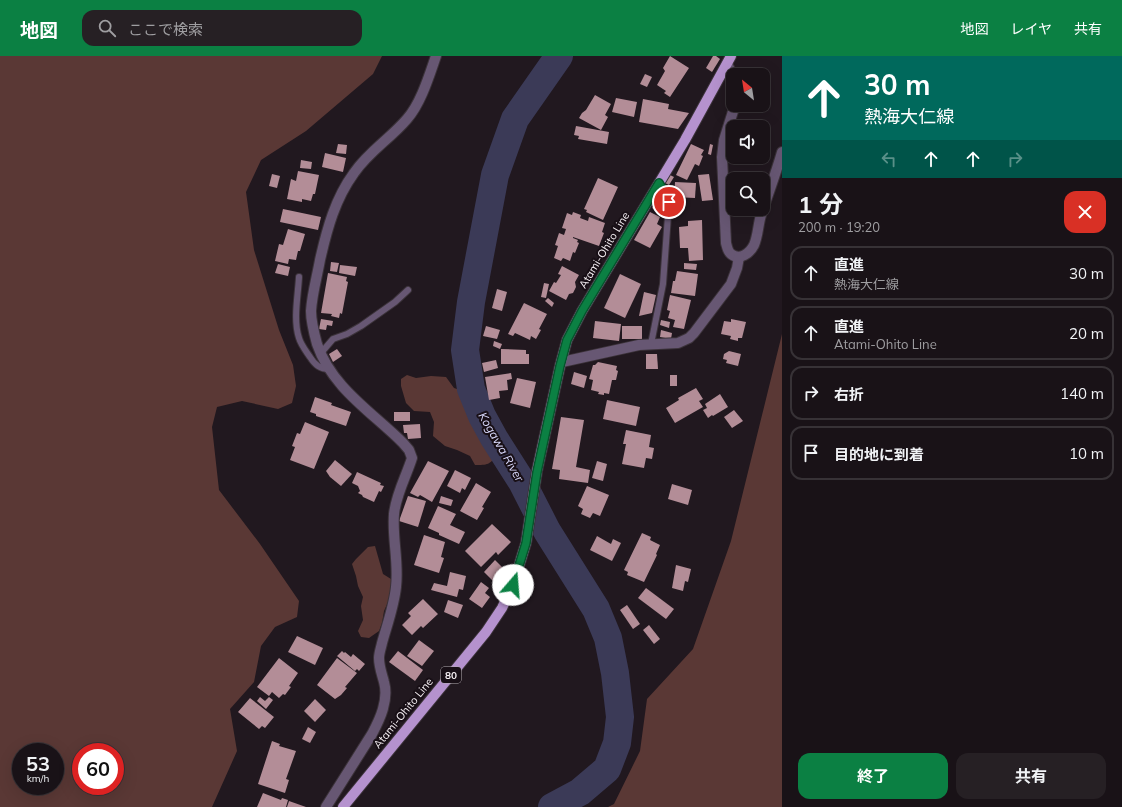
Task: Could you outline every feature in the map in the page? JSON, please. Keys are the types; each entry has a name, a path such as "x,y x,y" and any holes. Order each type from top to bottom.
{"main road":[{"name":"Atami-Ohito Line","path":"343,807 486,632 502,608 513,585 526,543 537,472 567,340 582,311 685,140 729,60"}],"street":[{"path":"326,807 372,734 384,706 386,692 379,657 392,609 396,587 397,568 394,515 396,500 412,458 404,443 357,402 329,369 314,334 311,310 324,241 341,193 354,172 372,152 408,118 416,106 436,56"},
{"path":"733,112 724,140 722,156 726,243 731,254 739,257 748,254 754,246 761,216 782,152"},
{"path":"562,362 639,345 678,343 690,338 726,293 737,268 739,257"}],"lane":[{"path":"651,344 663,284 669,202 659,183"},
{"path":"299,277 297,329 299,340 318,367 329,369"},
{"path":"321,353 333,339 347,334 361,326 395,302 408,290"}],"shaded area":[{"path":"0,56 382,56 373,74 306,131 261,160 246,192 254,250 279,330 293,365 296,386 292,403 278,409 242,401 217,407 212,427 219,490 260,544 299,601 297,617 275,627 261,646 254,682 230,709 237,751 212,807 0,807"},
{"path":"782,334 782,807 608,807 614,804 640,751 647,699 693,649 731,541"},
{"path":"407,375 416,378 431,376 446,377 454,388 463,391 481,427 489,437 492,448 496,454 488,464 475,465 470,456 445,446 433,436 434,422 430,412 414,411 406,403 401,386 401,379"},
{"path":"375,546 383,574 391,579 392,593 384,611 379,631 369,638 361,637 358,631 363,620 361,606 363,597 358,586 352,564 368,547"}],"building":[{"path":"670,56 689,68 670,97 664,93 666,91 657,85 665,71 663,68"},
{"path":"713,56 720,59 712,72 706,68"},
{"path":"645,74 652,77 647,87 640,84"},
{"path":"595,95 611,104 605,115 608,117 601,130 579,118"},
{"path":"616,98 637,102 634,117 612,112"},
{"path":"643,99 669,104 668,109 689,113 678,129 639,122"},
{"path":"576,126 609,132 607,144 578,139 579,136 574,135"},
{"path":"338,144 347,145 346,154 336,153"},
{"path":"691,144 704,150 701,155 703,156 699,166 695,164 687,180 676,175"},
{"path":"710,144 713,145 711,155 708,154"},
{"path":"325,153 346,158 343,172 322,167"},
{"path":"301,160 312,162 311,169 300,168"},
{"path":"298,171 319,175 315,194 313,194 311,201 302,199 302,202 287,199 291,179 296,181"},
{"path":"272,174 280,176 277,188 269,186"},
{"path":"709,174 713,200 702,201 698,175"},
{"path":"670,175 674,177 669,185 665,183"},
{"path":"598,178 618,187 603,220 586,212 587,210 584,209"},
{"path":"675,182 696,183 695,198 674,197"},
{"path":"658,197 664,200 662,204 665,205 661,213 652,208"},
{"path":"283,209 321,217 318,230 280,222"},
{"path":"573,212 581,215 580,218 588,221 589,217 605,223 602,232 604,233 599,246 573,237 578,240 577,242 579,243 575,253 573,252 570,261 563,258 561,261 554,258 558,246 555,245 559,233 564,235 566,229 562,228 567,213 572,215"},
{"path":"650,212 660,217 657,224 662,227 650,248 634,240"},
{"path":"702,220 703,260 689,261 688,248 680,248 679,227 688,226 688,221"},
{"path":"288,229 305,234 296,260 289,259 288,264 275,261 279,244 283,245"},
{"path":"331,262 339,263 337,272 330,271"},
{"path":"684,263 697,264 696,270 684,269"},
{"path":"278,264 290,267 288,276 275,273"},
{"path":"340,265 357,267 355,276 339,273"},
{"path":"562,266 579,275 575,282 576,287 573,293 569,294 566,300 549,291 554,282 556,283 561,275 558,274"},
{"path":"677,271 698,274 695,296 671,293 673,281 675,281"},
{"path":"328,273 347,277 346,281 348,282 342,314 340,313 339,318 331,316 332,314 321,313"},
{"path":"620,274 641,284 625,318 604,308"},
{"path":"544,283 549,284 546,298 541,297"},
{"path":"497,289 507,292 502,311 492,308"},
{"path":"644,292 656,295 652,313 639,316"},
{"path":"670,295 691,300 684,329 673,327 675,320 668,318 670,311 667,310"},
{"path":"548,298 554,303 552,307 545,301"},
{"path":"524,303 547,314 539,329 541,330 536,339 531,336 530,340 515,333 513,336 508,334"},
{"path":"321,319 333,321 332,326 327,325 326,330 319,329"},
{"path":"731,319 746,322 742,338 738,338 738,341 730,339 731,336 721,334 724,321 731,322"},
{"path":"661,320 670,322 669,328 660,325"},
{"path":"595,321 621,324 619,341 593,338"},
{"path":"486,326 500,330 497,339 483,336"},
{"path":"622,326 642,326 642,339 622,339"},
{"path":"661,330 672,333 671,339 660,337"},
{"path":"494,341 502,344 500,349 493,346"},
{"path":"337,349 342,356 333,362 329,354"},
{"path":"501,349 526,350 526,354 529,354 529,364 501,364"},
{"path":"729,351 741,354 738,366 726,363 727,360 723,359 724,354"},
{"path":"646,354 657,354 658,369 646,369"},
{"path":"496,360 498,368 484,372 482,363"},
{"path":"598,362 617,366 616,370 618,371 616,380 612,380 609,394 598,394 599,392 591,390 593,380 589,379 593,365"},
{"path":"574,372 587,376 584,388 571,384"},
{"path":"511,373 512,379 507,380 508,390 499,391 500,398 489,400 485,377"},
{"path":"670,375 677,375 677,386 670,386"},
{"path":"517,378 536,382 530,408 510,403"},
{"path":"696,388 703,399 699,401 703,407 675,423 666,408 679,400 678,398"},
{"path":"720,394 728,407 708,418 703,410 707,408 705,404"},
{"path":"315,397 332,403 331,405 351,412 346,426 316,416 316,414 310,412"},
{"path":"607,400 640,407 636,426 603,419"},
{"path":"734,410 743,421 732,428 724,417"},
{"path":"394,412 410,412 410,421 394,421"},
{"path":"561,417 584,420 576,467 590,470 588,483 559,479 560,470 552,469"},
{"path":"305,422 329,432 314,469 290,460 295,447 292,446 297,433 300,434"},
{"path":"420,424 421,438 408,439 407,433 404,433 403,425"},
{"path":"626,430 651,435 649,447 654,448 652,459 646,458 644,468 622,464 626,444 623,444"},
{"path":"335,460 352,474 341,486 330,477 326,471"},
{"path":"428,461 449,471 432,502 420,495 418,497 410,493"},
{"path":"597,461 607,464 603,481 592,478"},
{"path":"455,470 471,478 465,490 462,488 460,493 447,486"},
{"path":"357,472 381,483 380,485 384,486 381,492 379,491 374,502 358,493 360,491 358,486 352,483"},
{"path":"476,483 491,492 482,507 484,508 477,520 460,511"},
{"path":"672,484 692,490 688,505 668,499"},
{"path":"587,486 609,495 600,516 593,513 590,518 581,514 583,509 578,506"},
{"path":"408,496 426,501 418,527 399,521"},
{"path":"441,496 453,500 451,506 439,503"},
{"path":"438,506 456,514 450,525 465,532 459,544 428,528"},
{"path":"492,524 511,542 498,555 496,552 481,567 465,551"},
{"path":"642,533 651,537 650,540 660,545 656,554 657,555 644,582 627,575 628,572 624,570"},
{"path":"424,535 445,542 441,557 444,558 439,573 414,565"},
{"path":"597,536 611,544 613,539 621,543 612,561 590,550"},
{"path":"495,560 505,570 494,582 484,572"},
{"path":"676,565 691,569 688,582 685,581 683,591 672,588"},
{"path":"450,572 466,576 463,590 459,589 457,597 431,590 434,583 447,586"},
{"path":"481,582 489,588 485,593 490,597 482,608 469,599"},
{"path":"646,588 674,609 666,619 638,598"},
{"path":"423,599 438,614 423,628 421,626 412,635 402,625 411,616 408,613"},
{"path":"448,600 463,605 458,618 444,612"},
{"path":"627,605 640,624 633,629 620,610"},
{"path":"649,625 660,639 654,644 643,630"},
{"path":"297,636 323,648 315,665 288,652"},
{"path":"419,640 434,651 422,666 407,656"},
{"path":"342,651 351,657 353,654 365,664 359,671 357,669 355,671 337,656"},
{"path":"398,651 423,670 415,681 389,662"},
{"path":"279,658 298,673 285,695 283,694 279,698 272,692 269,696 257,687"},
{"path":"337,658 357,673 345,687 347,688 335,699 317,685"},
{"path":"260,697 265,701 269,697 273,700 266,709 257,701"},
{"path":"250,698 274,717 265,728 262,726 259,729 238,712"},
{"path":"315,699 326,710 315,722 304,711"},
{"path":"308,727 316,732 310,743 302,739"},
{"path":"272,741 280,744 279,746 296,751 286,779 289,780 285,793 258,784"},
{"path":"263,793 281,800 282,798 288,800 286,807 257,807"},
{"path":"289,801 306,807 287,807"}],"waterway":[{"name":"Kogawa River","path":"552,807 580,792 607,769 617,743 620,717 615,673 608,638 596,609 547,531 522,482 482,416 471,389 465,350 471,302 495,175 515,119 559,56"}],"route":[{"path":"513,585 526,543 537,472 567,340 582,311 659,183 669,202"}]}
